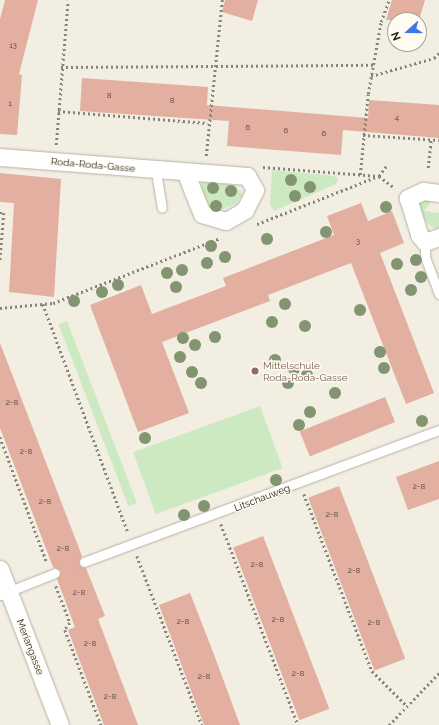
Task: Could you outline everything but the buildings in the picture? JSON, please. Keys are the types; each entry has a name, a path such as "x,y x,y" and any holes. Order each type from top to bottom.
{"street":[{"name":"Roda-Roda-Gasse","path":"0,157 186,174 247,176"},
{"path":"186,174 202,214 226,221 245,210 255,190 247,176"},
{"path":"432,240 419,235 408,198 423,191 439,193"},
{"name":"Meriangasse","path":"0,569 4,593 60,725"}],"lane":[{"path":"156,171 162,208"},
{"path":"432,240 425,257 439,294"},
{"name":"Litschauweg","path":"84,562 133,546 300,484 439,430"},
{"path":"4,593 55,573"}],"path":[{"path":"55,161 61,67 68,0"},
{"path":"204,174 212,66 222,0"},
{"path":"360,175 363,135 371,76 381,22 389,0"},
{"path":"371,76 434,58 439,53"},
{"path":"61,67 373,65"},
{"path":"58,112 208,123"},
{"path":"363,135 439,140"},
{"path":"428,168 430,140"},
{"path":"247,176 258,167 379,176 408,198"},
{"path":"0,213 4,213 0,262"},
{"path":"0,308 53,303"},
{"path":"43,304 133,546 202,725"},
{"path":"300,484 372,671 407,706"},
{"path":"218,514 298,725"},
{"path":"389,725 439,673"}],"green space":[{"path":"272,170 334,176 338,179 336,184 274,211 270,205"},
{"path":"204,182 234,185 243,194 236,204 217,211 207,205 201,186"},
{"path":"428,198 431,202 424,211 439,213 439,228 435,229 427,223 420,209 420,202"},
{"path":"67,321 137,503 128,506 59,324"},
{"path":"260,406 283,468 156,514 133,452"}],"place":[{"name":"Mittelschule Roda-Roda-Gasse","path":"255,371"}]}
